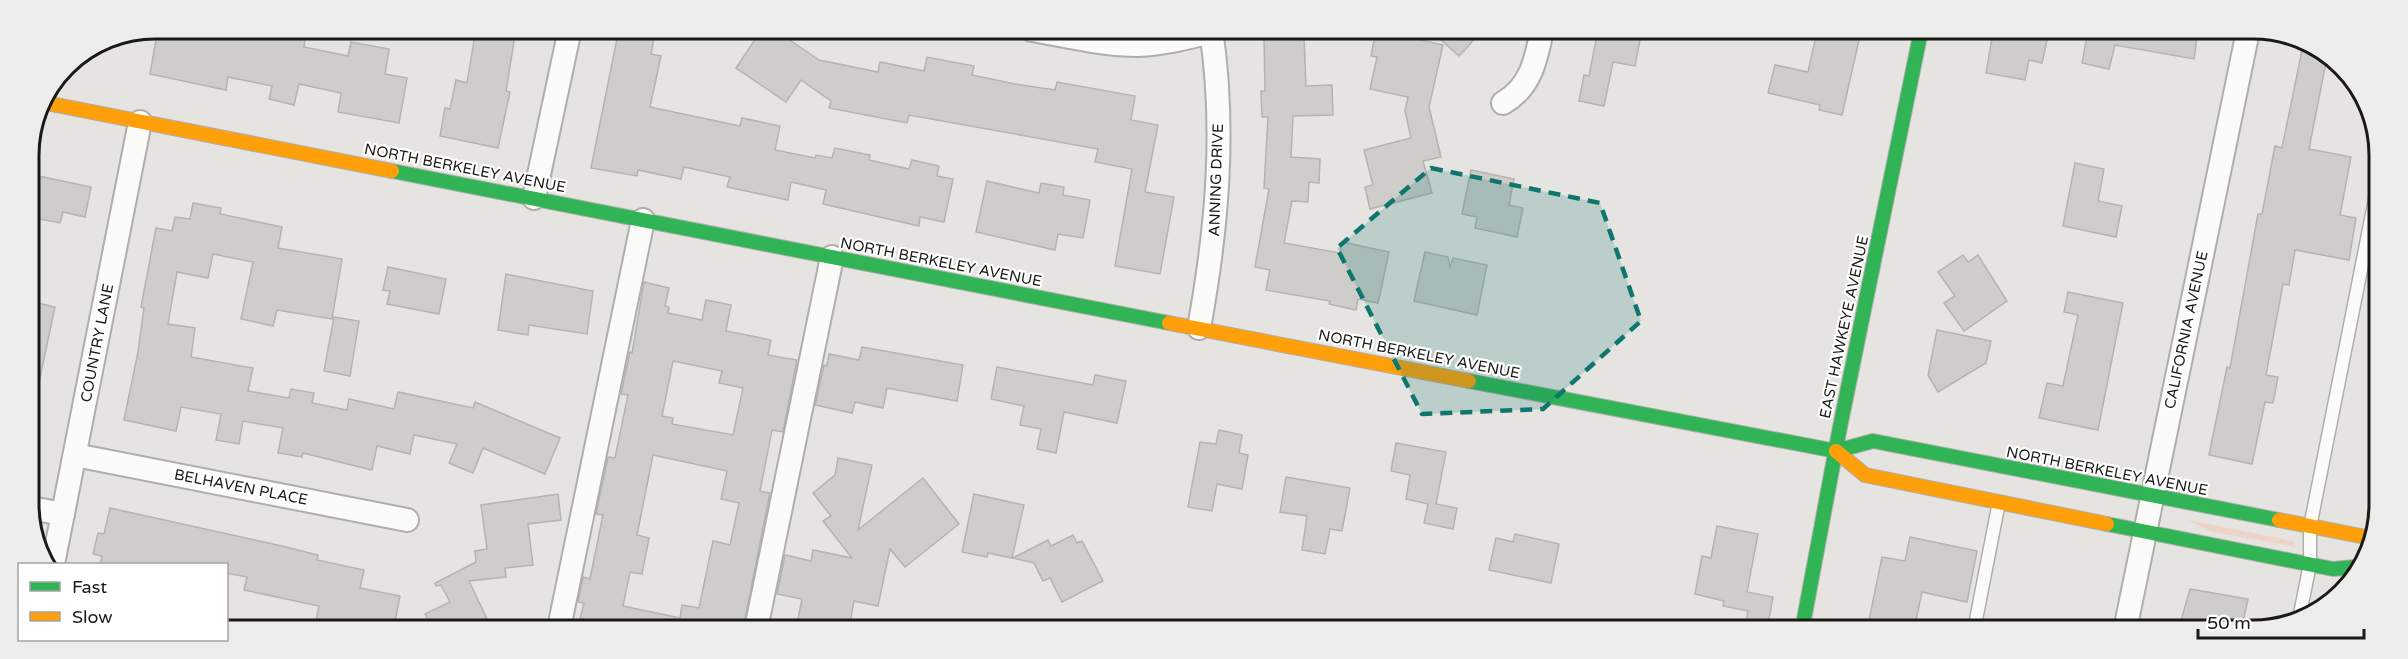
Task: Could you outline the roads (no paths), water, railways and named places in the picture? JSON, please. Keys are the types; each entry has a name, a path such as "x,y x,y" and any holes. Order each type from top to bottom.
{"street":[{"path":"534,198 568,39"},
{"path":"1083,39 1137,45 1175,39"},
{"name":"ANNING DRIVE","path":"1199,328 1214,238 1219,182 1218,92 1212,39"},
{"path":"1503,103 1518,93 1527,81 1535,63 1540,39"},
{"name":"EAST HAWKEYE AVENUE","path":"1804,620 1919,39"},
{"name":"CALIFORNIA AVENUE","path":"2127,620 2246,39"},
{"name":"NORTH BERKELEY AVENUE","path":"51,104 1836,451 1873,441 2145,531 2332,569 2349,567"},
{"name":"COUNTRY LANE","path":"54,560 140,122"},
{"path":"561,620 643,220"},
{"path":"758,620 832,257"},
{"name":"NORTH BERKELEY AVENUE","path":"1836,451 1865,475 2152,497 2364,537"},
{"name":"BELHAVEN PLACE","path":"75,455 407,520"},
{"path":"39,510 63,514"},
{"path":"2332,569 2343,576"}],"lane":[{"path":"2301,609 2310,564 2310,527 2369,229"},
{"path":"1976,620 2002,485"}]}
